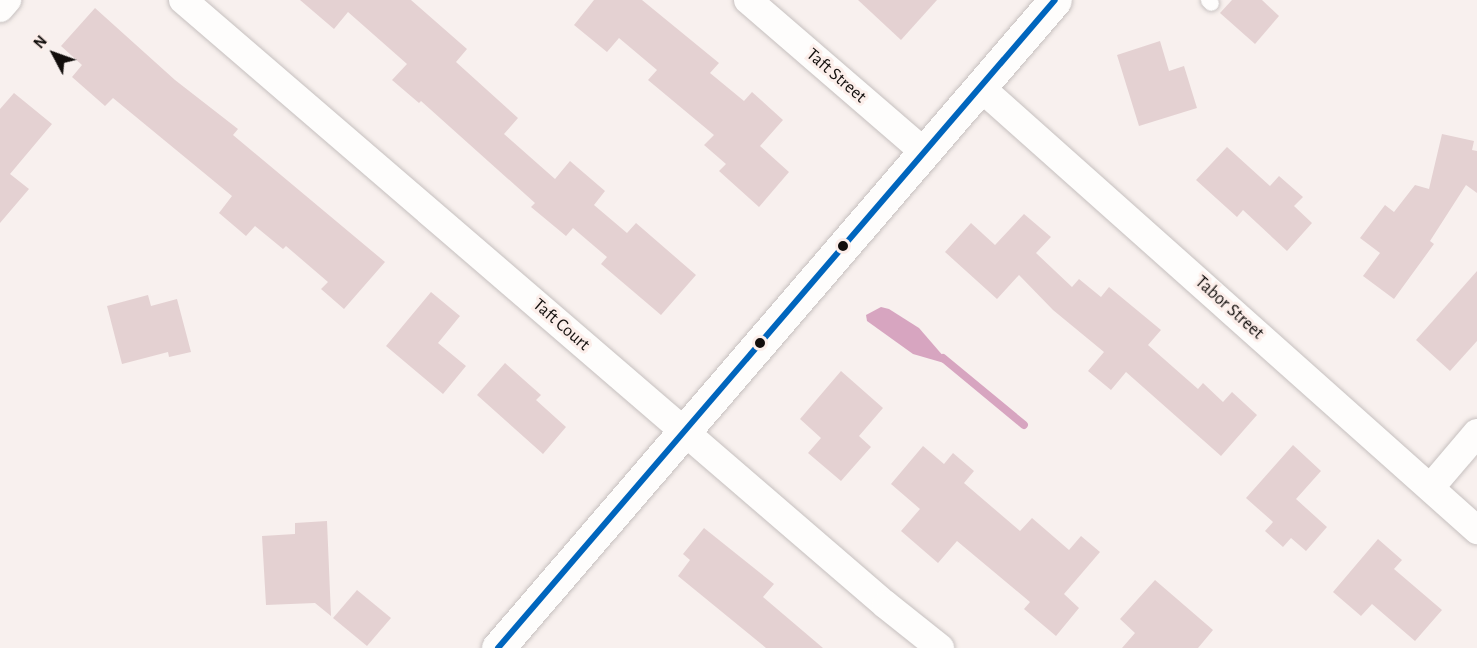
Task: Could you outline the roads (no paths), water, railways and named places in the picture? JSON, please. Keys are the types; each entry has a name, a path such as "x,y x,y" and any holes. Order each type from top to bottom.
{"street":[{"path":"0,8 7,0"},
{"name":"Taft Court","path":"183,0 940,648"},
{"name":"Taft Street","path":"748,0 924,152"},
{"path":"498,648 1055,0"},
{"name":"Tabor Street","path":"980,87 1477,530"},
{"path":"1431,487 1477,433"}],"waterway":[{"path":"943,358 1024,425"}]}
